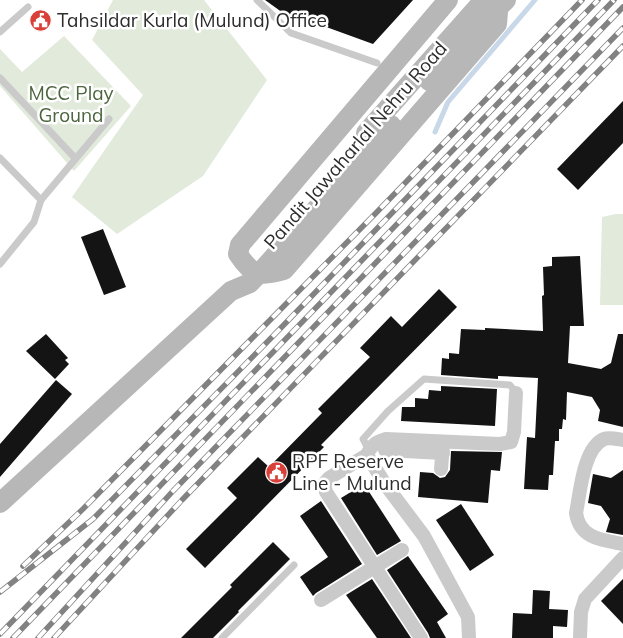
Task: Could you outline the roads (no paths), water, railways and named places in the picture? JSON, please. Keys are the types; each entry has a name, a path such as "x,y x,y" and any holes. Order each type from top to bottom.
{"main road":[{"path":"448,0 240,245 238,254 252,270 268,275 284,270 497,24 499,0"},
{"name":"Pandit Jawaharlal Nehru Road","path":"252,270 284,247 423,78 484,0"},
{"name":"Pandit Jawaharlal Nehru Road","path":"252,270 275,238 423,78 506,0"},
{"path":"0,503 231,291 250,283 252,270"}],"street":[{"path":"421,638 324,489 324,484 329,478 368,452 376,442 443,447 511,442 514,432 516,393"},
{"path":"623,440 606,438 598,442 586,463 576,513 577,522 585,532 596,539 623,544"},
{"path":"385,466 386,444"},
{"path":"441,469 443,447"},
{"path":"368,452 385,484 424,536 468,617 469,638"},
{"path":"321,600 402,550"},
{"path":"580,638 584,599 623,558"}],"lane":[{"path":"257,0 291,33 376,63"},
{"path":"0,32 28,7"},
{"path":"0,78 75,158"},
{"path":"0,264 34,222 41,200 109,118"},
{"path":"0,158 41,200"},
{"path":"368,452 363,439 388,411 424,379 510,385 516,393"},
{"path":"222,638 294,565"}],"waterway":[{"path":"435,132 448,102 535,0"}],"railway":[{"path":"23,566 83,509 376,213 582,0"},
{"path":"0,592 93,519 598,0"},
{"path":"0,634 614,0"},
{"path":"13,638 623,7"},
{"path":"38,638 173,491 623,28"},
{"path":"54,638 182,500 623,46"}],"place":[{"name":"Tahsildar Kurla (Mulund) Office","path":"41,20"},
{"name":"RPF Reserve Line - Mulund","path":"276,472"}],"park label":[{"name":"MCC Play Ground","path":"71,104"}]}
